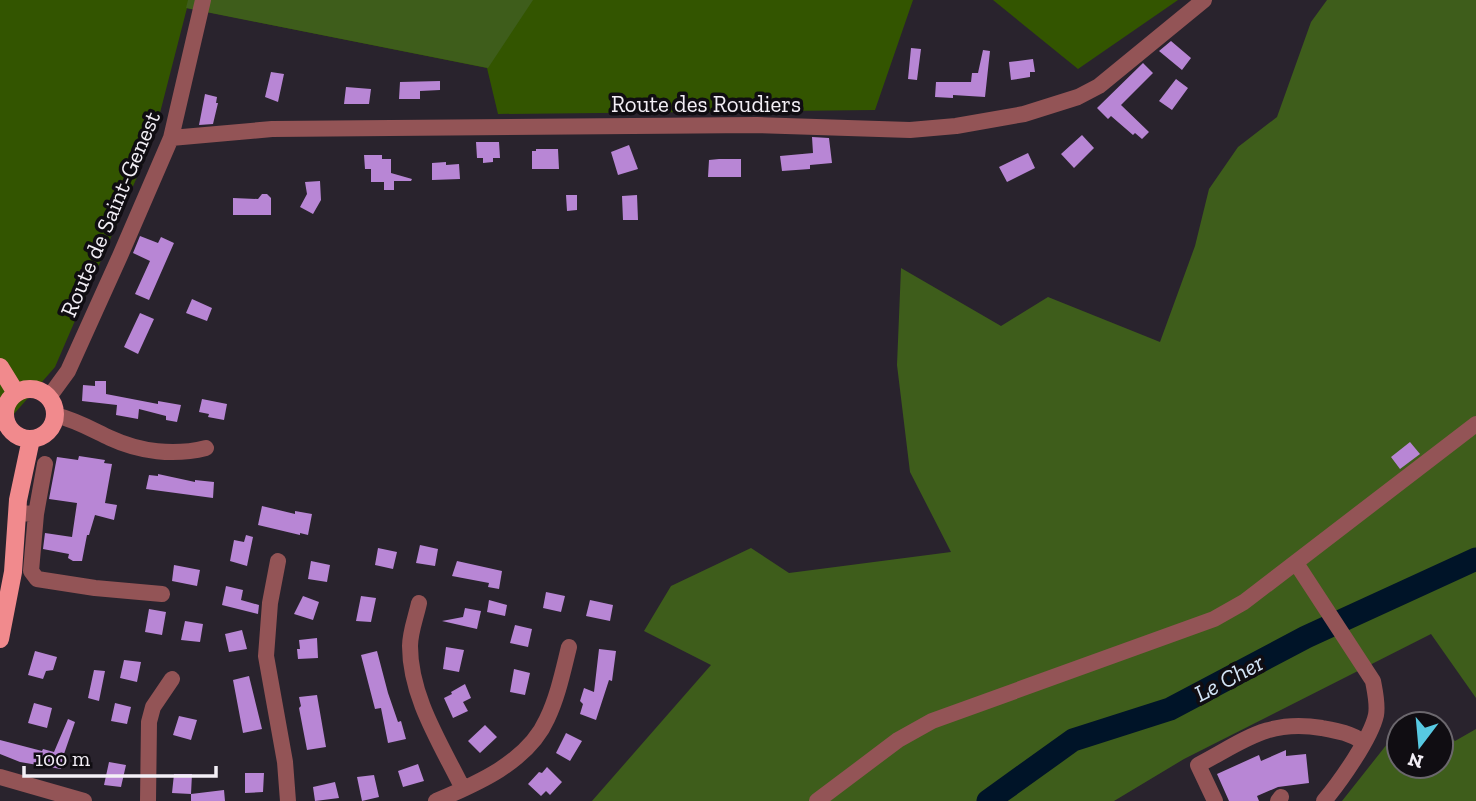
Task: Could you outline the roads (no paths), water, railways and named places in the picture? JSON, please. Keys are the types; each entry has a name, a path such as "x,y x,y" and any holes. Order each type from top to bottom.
{"main road":[{"path":"0,367 16,393"},
{"path":"33,389 49,397 55,415 47,432 31,439 16,435 3,422 6,405 16,393 33,389"},
{"path":"0,639 13,572 17,513 31,439"}],"street":[{"name":"Route de Saint-Genest","path":"49,397 68,371 171,138 203,0"},
{"name":"Route des Roudiers","path":"171,138 272,129 757,125 911,130 956,126 1024,114 1088,92 1099,86 1204,0"},
{"path":"55,415 74,419 110,439 136,447 173,454 206,448"},
{"path":"817,801 898,740 932,721 1214,619 1244,602 1476,424"},
{"path":"45,464 36,514 31,571 37,579 162,594"},
{"path":"17,513 36,514"},
{"path":"278,561 270,603 266,656 285,762 288,801"},
{"path":"1296,563 1373,681 1377,703 1376,715 1363,742 1324,801"},
{"path":"419,603 410,643 411,669 416,692 463,789"},
{"path":"436,801 496,771 522,753 536,738 556,697 569,647"},
{"path":"148,801 149,722 153,708 173,680"},
{"path":"1215,801 1198,765 1262,731 1280,726 1312,727 1350,733 1363,742"},
{"path":"0,777 84,801"}],"waterway":[{"name":"Le Cher","path":"988,801 1073,740 1170,709 1306,637 1476,559"}]}
